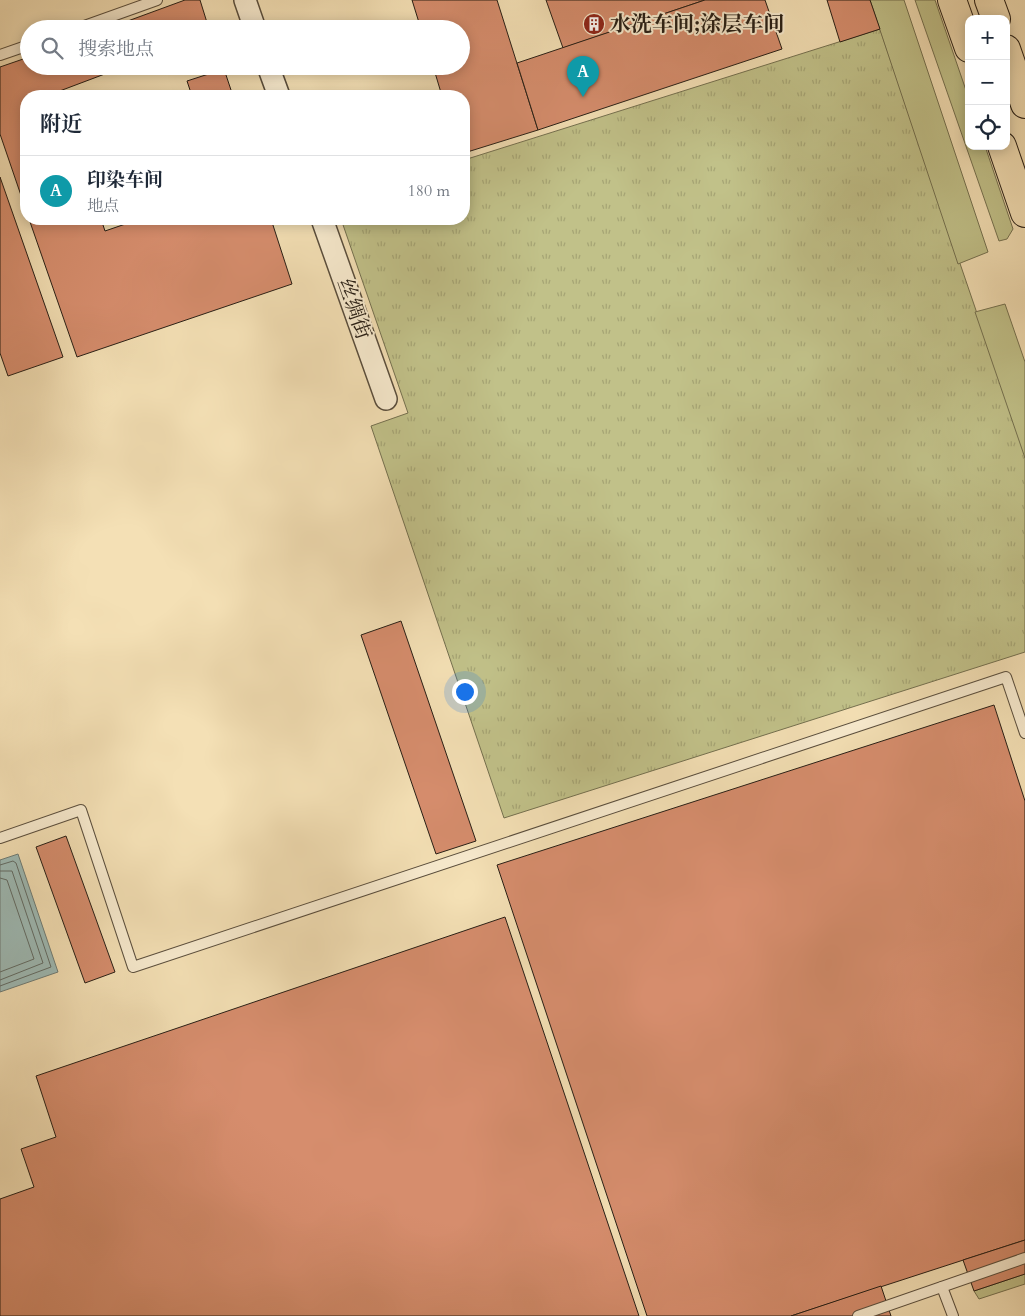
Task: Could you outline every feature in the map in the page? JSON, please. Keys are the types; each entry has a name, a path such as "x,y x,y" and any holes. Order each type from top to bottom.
{"main road":[{"path":"952,0 965,37"},
{"path":"989,0 995,15"},
{"path":"1010,60 1025,104"},
{"path":"1003,150 1025,214"}],"street":[{"path":"245,0 252,20"},
{"path":"271,75 277,90"},
{"name":"丝绸街","path":"324,225 386,399"}],"lane":[{"path":"101,20 157,0"},
{"path":"0,56 20,48"},
{"path":"0,838 81,810 133,967 1006,677 1025,734"},
{"path":"858,1316 1025,1258"},
{"path":"942,1286 953,1316"}],"green space":[{"path":"870,0 904,0 988,252 958,264"},
{"path":"915,0 935,0 965,87 965,143"},
{"path":"880,29 1025,454 1025,652 504,818 371,426 408,413 343,225 470,225 470,158"},
{"path":"967,150 986,150 1013,229 1007,239 999,241"},
{"path":"1005,304 1025,362 1025,458 975,312"},
{"path":"1025,1274 1025,1284 979,1299 974,1291"}],"water":[{"path":"18,854 58,972 0,992 0,860"}],"building":[{"path":"185,0 200,0 206,20 131,20"},
{"path":"412,0 497,0 538,130 470,151 470,90 440,90 436,75 470,75 470,20 418,20"},
{"name":"水洗车间;涂层车间","path":"546,0 705,0 563,48"},
{"path":"705,0 765,0 782,49 538,130 517,63"},
{"path":"827,0 870,0 880,29 840,42"},
{"path":"20,60 20,75 102,75 62,90 20,90 20,192 0,134 0,67"},
{"path":"206,75 226,75 231,90 190,90 187,81"},
{"path":"0,177 63,357 8,376 0,353"},
{"path":"31,225 103,225 105,231 122,225 273,225 292,284 77,357"},
{"path":"401,621 476,841 436,854 361,635"},
{"path":"994,705 1025,801 1025,1240 791,1316 647,1316 497,865"},
{"path":"66,836 115,972 85,983 36,847"},
{"path":"505,917 639,1316 0,1316 0,1199 34,1187 21,1149 56,1137 36,1076"},
{"path":"1025,1240 1025,1274 974,1291 963,1260"},
{"path":"881,1286 891,1316 791,1316"}],"place":[{"name":"水洗车间;涂层车间","path":"594,24"},
{"name":"印染车间","path":"583,97"}]}
